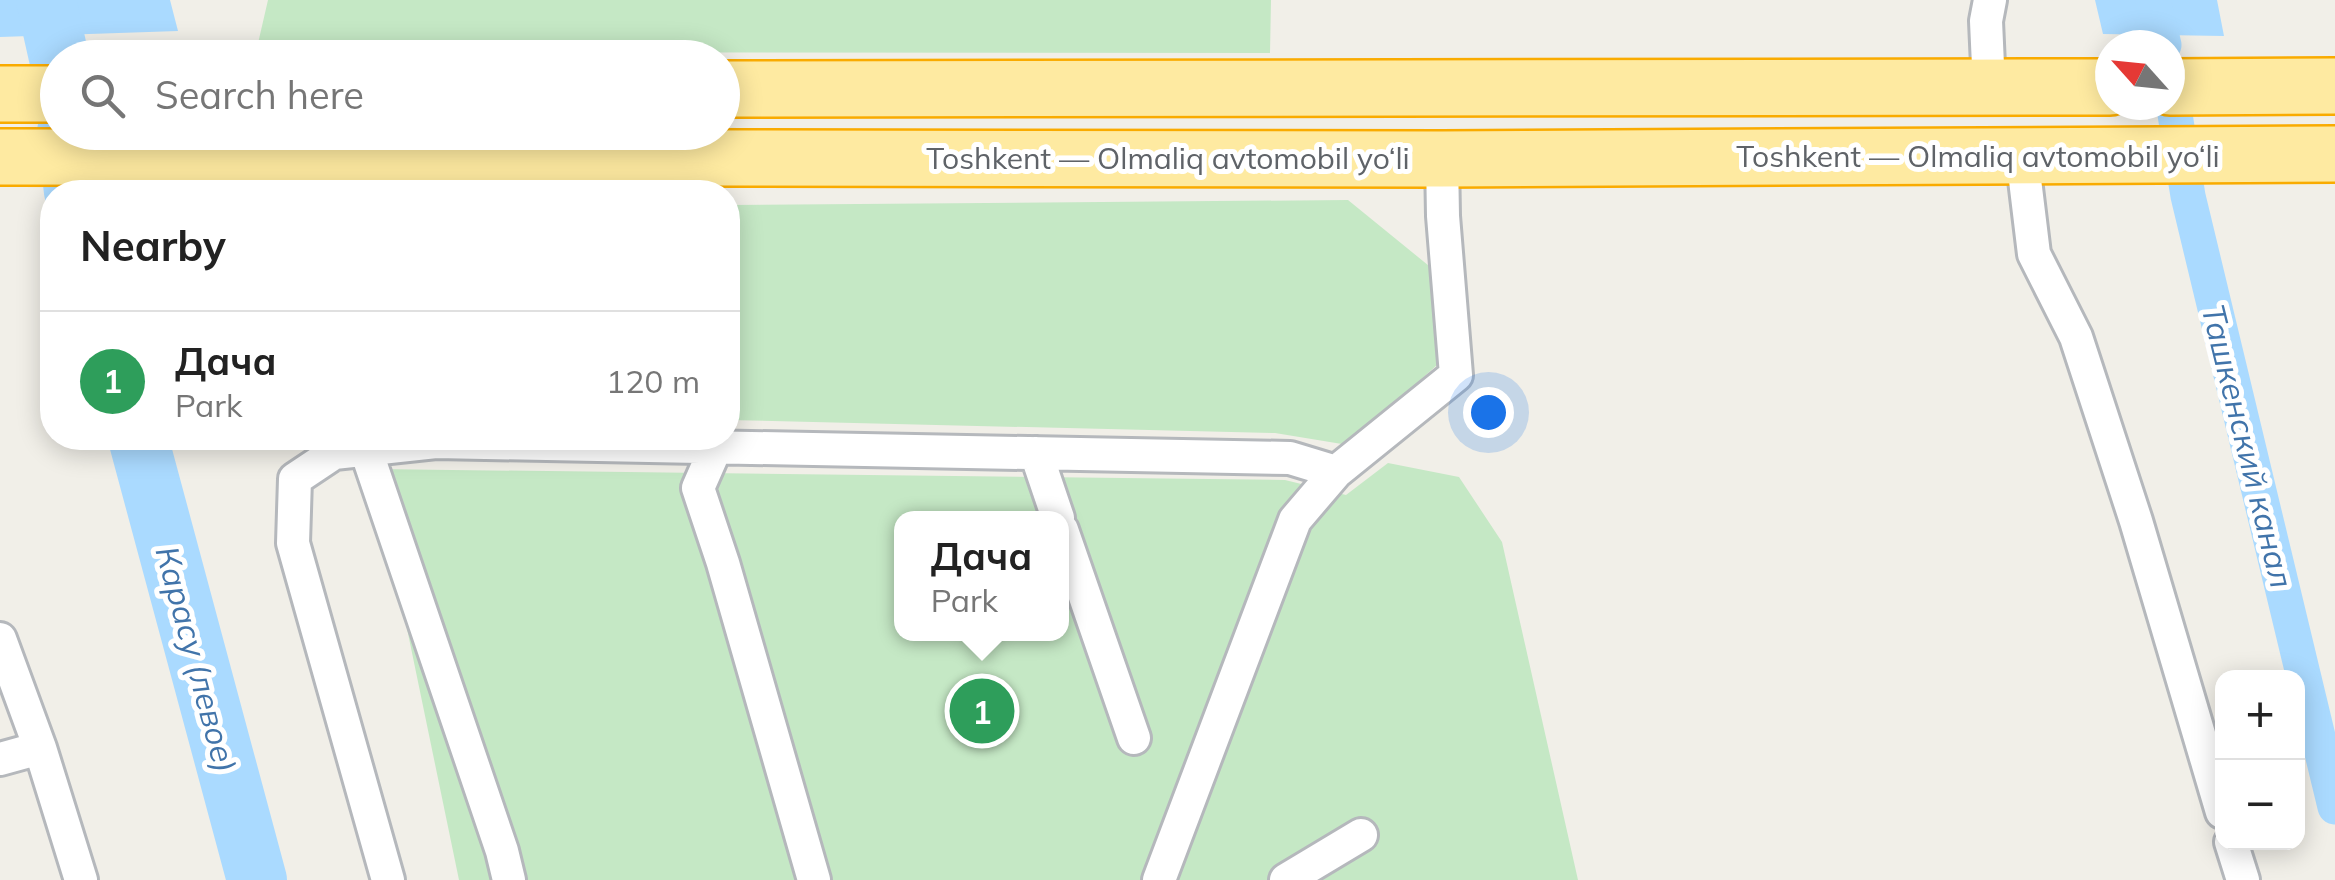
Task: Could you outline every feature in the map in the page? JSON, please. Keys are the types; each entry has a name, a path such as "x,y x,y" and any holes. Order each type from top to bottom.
{"highway":[{"path":"2185,87 2316,86"},
{"path":"740,89 2090,87"},
{"path":"0,94 40,94"},
{"name":"Toshkent — Olmaliq avtomobil yo‘li","path":"0,156 1442,159 2316,154"}],"street":[{"path":"1989,88 1986,21 1990,0"},
{"path":"2047,155 2034,254 2076,337 2136,521 2215,788"},
{"path":"1159,880 1295,520 1336,472 1456,375 1442,216 1442,159"},
{"path":"740,447 1290,458 1336,472"},
{"path":"388,880 293,543 295,478 334,453 366,450 502,852 508,880"},
{"path":"715,450 698,488 724,563 814,880"},
{"path":"1036,453 1056,511"},
{"path":"1069,550 1134,738"},
{"path":"0,638 40,748 81,880"},
{"path":"0,759 40,748"},
{"path":"1286,880 1361,835"},
{"path":"2234,850 2242,880"}],"green space":[{"path":"268,0 1271,0 1270,53 740,52 740,40 259,40"},
{"path":"1348,200 1434,270 1437,365 1348,445 1275,433 740,420 740,205"},
{"path":"1388,463 1459,477 1502,542 1578,880 459,880 374,469 1285,480 1346,495"}],"water":[{"path":"0,0 170,0 178,31 0,37"},
{"path":"2095,0 2217,0 2224,36 2185,35 2185,30 2102,30"}],"waterway":[{"name":"Карасу (левое)","path":"46,0 55,40"},
{"name":"Ташкенский канал","path":"2153,0 2160,30"},
{"name":"Ташкенский канал","path":"2176,120 2188,196 2335,807"},
{"name":"Карасу (левое)","path":"69,150 73,180"},
{"name":"Карасу (левое)","path":"141,450 257,880"}],"place":[{"name":"Дача","path":"982,711"}]}
